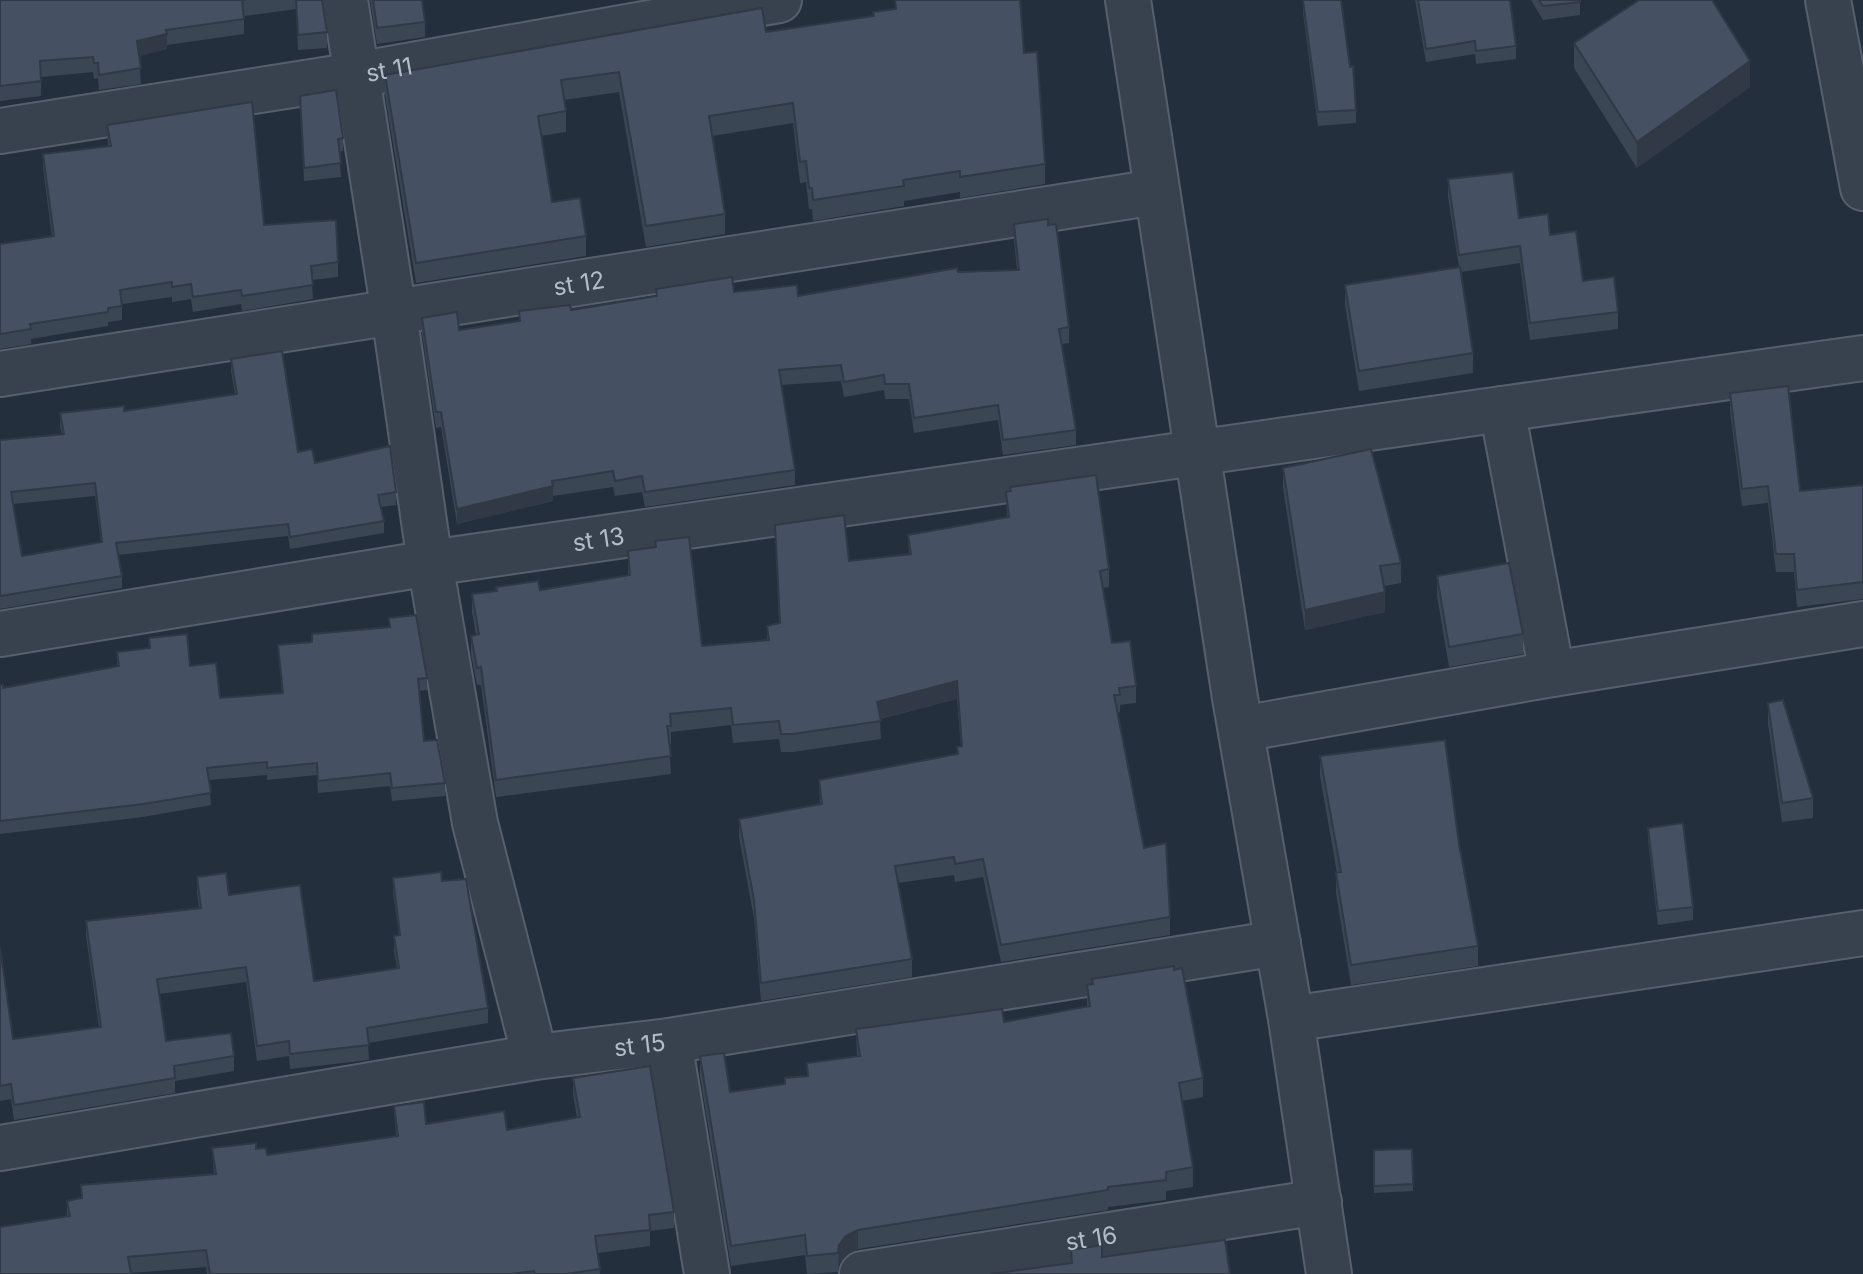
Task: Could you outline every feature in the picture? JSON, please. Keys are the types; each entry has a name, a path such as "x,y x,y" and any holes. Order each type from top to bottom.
{"street":[{"path":"345,0 430,563 475,823 535,1057"},
{"name":"st 11","path":"0,131 356,75 779,0"},
{"path":"1130,0 1156,192 1241,729 1291,1019 1329,1274"},
{"path":"1828,0 1854,91 1863,188"},
{"name":"st 12","path":"0,374 1156,192"},
{"name":"st 13","path":"0,634 430,563 1863,358"},
{"path":"1502,409 1552,674"},
{"path":"1241,729 1552,674 1863,624"},
{"path":"1291,1019 1863,933"},
{"name":"st 15","path":"0,1148 535,1057 669,1041 1278,943"},
{"path":"669,1041 707,1274"},
{"name":"st 16","path":"862,1274 1319,1202"}],"building":[{"path":"0,0 242,0 244,19 166,30 167,34 137,41 141,68 99,75 98,63 94,63 93,57 40,61 41,81 0,86"},
{"path":"296,0 322,0 327,32 298,35"},
{"path":"373,0 422,0 425,22 377,28"},
{"path":"895,0 1020,0 1024,53 1037,52 1045,164 960,177 960,171 903,180 904,186 813,200 806,161 800,162 793,103 709,116 725,214 646,226 619,72 561,80 566,111 538,116 552,202 580,198 586,236 416,263 385,75 762,8 766,32 874,16 873,12 896,9"},
{"path":"1303,0 1341,0 1350,67 1353,66 1356,110 1318,112"},
{"path":"1418,0 1510,0 1516,46 1476,51 1475,41 1426,49"},
{"path":"1539,0 1580,0 1580,2 1543,6"},
{"path":"1639,0 1712,0 1750,61 1637,142 1574,43"},
{"path":"336,90 343,138 338,139 341,163 304,168 300,96"},
{"path":"252,102 264,225 336,220 338,262 311,266 313,285 242,296 241,290 193,297 191,284 172,287 172,282 120,290 122,306 108,308 108,312 30,324 31,329 0,334 0,244 54,236 43,154 111,146 107,125"},
{"path":"1513,172 1519,218 1548,214 1550,235 1576,231 1583,281 1614,277 1618,312 1530,323 1520,246 1459,255 1448,179"},
{"path":"1048,219 1048,225 1056,224 1069,327 1059,329 1076,430 1003,440 998,405 914,418 909,384 885,384 884,375 844,382 841,365 779,370 795,470 645,492 642,476 615,481 613,471 552,481 553,486 457,509 441,412 436,412 422,318 457,312 459,330 520,321 519,311 570,305 571,310 657,296 656,289 732,277 734,292 797,285 798,296 957,268 958,272 1019,270 1014,224"},
{"path":"1460,267 1473,353 1359,371 1345,285"},
{"path":"282,351 298,452 312,449 315,463 390,446 396,492 378,495 384,521 290,537 288,524 116,543 122,576 0,596 0,440 64,434 60,413 124,406 124,411 237,394 231,359","holes":["95,483 102,542 22,556 11,492"]},
{"path":"1788,386 1800,491 1863,485 1863,582 1797,590 1794,554 1776,554 1768,486 1742,489 1730,393"},
{"path":"1371,449 1401,563 1380,566 1385,592 1305,610 1283,468"},
{"path":"1096,475 1109,569 1100,571 1112,643 1130,641 1136,686 1119,688 1120,695 1114,695 1144,848 1166,843 1170,917 1001,945 983,859 955,864 954,857 895,866 912,959 761,983 754,900 739,819 822,804 819,780 958,754 957,747 962,746 957,681 877,702 881,721 793,734 781,734 779,721 733,725 731,708 670,714 671,726 667,726 671,756 496,780 481,667 477,668 471,636 479,634 472,594 538,581 540,590 630,575 628,551 656,547 655,541 689,537 702,646 769,640 767,626 780,623 775,525 844,515 849,561 911,554 908,535 1009,517 1006,492 1011,491 1010,487"},
{"path":"1509,563 1523,634 1449,647 1437,576"},
{"path":"416,615 427,678 418,679 424,741 437,740 445,783 392,788 390,773 318,781 317,763 267,768 267,762 207,768 211,793 0,821 0,685 3,688 119,666 117,652 150,648 149,638 187,634 190,666 216,663 220,698 283,693 278,645 312,642 312,634 390,627 389,618"},
{"path":"1783,700 1813,798 1782,803 1768,703"},
{"path":"1445,740 1459,844 1478,946 1351,965 1336,873 1341,872 1320,756"},
{"path":"1683,823 1693,907 1658,911 1648,828"},
{"path":"441,872 442,881 466,879 488,1008 367,1028 369,1045 290,1054 289,1041 257,1046 246,967 157,979 166,1041 231,1033 234,1056 174,1066 175,1078 14,1105 11,1084 0,1086 0,947 13,1039 101,1027 86,921 201,908 197,877 226,873 229,895 300,885 314,981 399,968 394,936 400,935 393,878"},
{"path":"1174,966 1174,970 1182,968 1203,1078 1179,1083 1193,1167 1166,1172 1166,1180 858,1230 846,1236 839,1245 838,1253 807,1256 805,1235 731,1246 700,1056 724,1053 730,1092 785,1084 785,1078 808,1076 807,1063 860,1056 856,1029 1002,1009 1004,1022 1090,1006 1087,985 1093,984 1092,979"},
{"path":"650,1066 674,1212 649,1215 650,1230 595,1236 600,1269 566,1274 535,1274 534,1271 511,1274 210,1274 206,1250 128,1257 131,1274 0,1274 0,1227 70,1216 67,1201 82,1198 81,1185 216,1174 212,1148 256,1143 256,1149 266,1148 267,1155 398,1136 394,1106 424,1102 426,1124 504,1111 507,1130 580,1117 573,1078"},
{"path":"1412,1149 1413,1184 1374,1186 1374,1150"},
{"path":"1225,1240 1230,1274 990,1274 1072,1263 1071,1250 1102,1245 1102,1257"}]}
